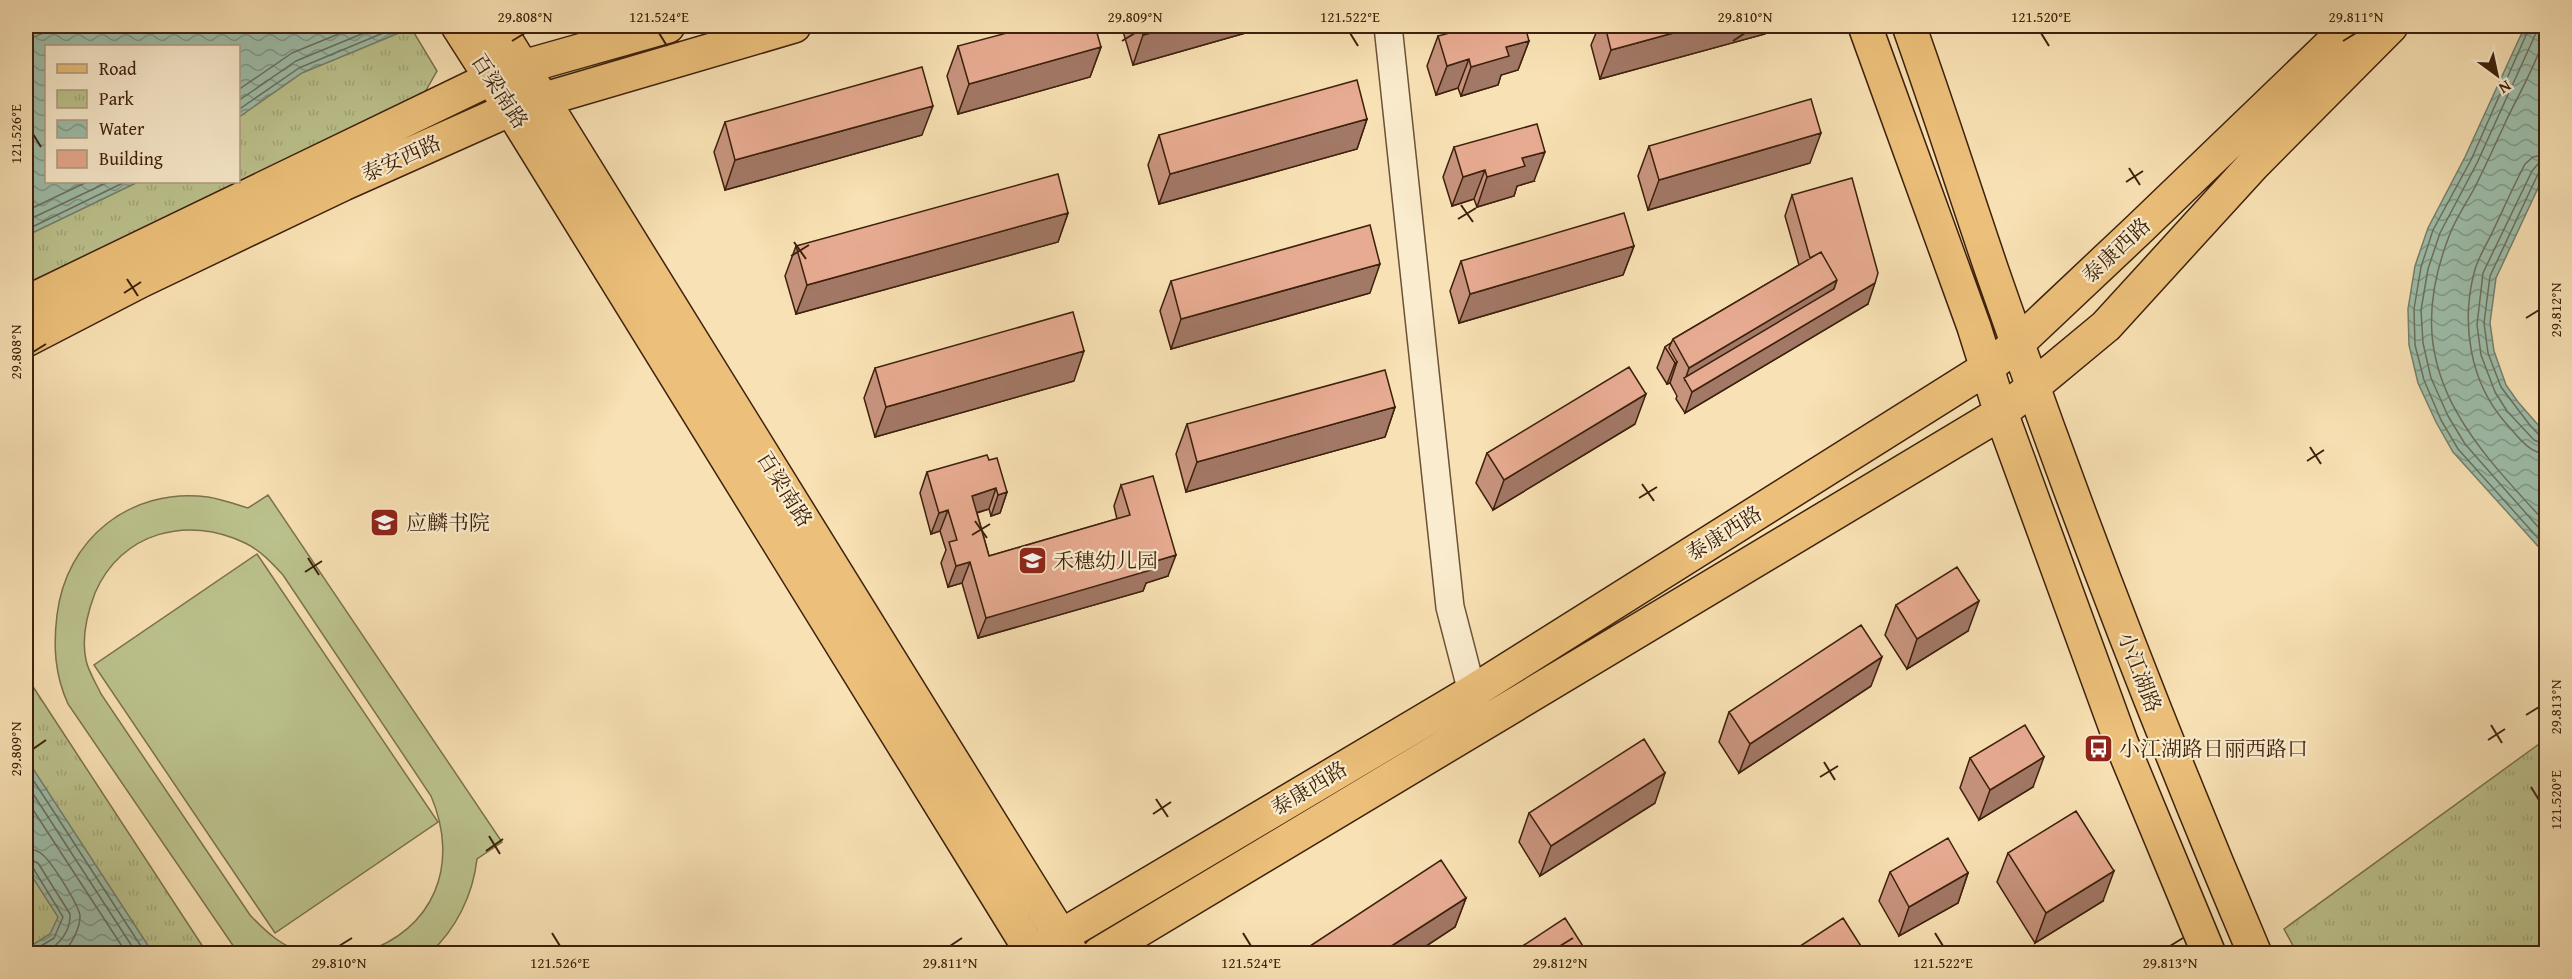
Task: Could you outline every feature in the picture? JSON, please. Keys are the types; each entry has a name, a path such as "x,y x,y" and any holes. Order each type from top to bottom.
{"main road":[{"name":"百梁南路","path":"458,26 512,109 1032,953"},
{"name":"百梁南路","path":"497,26 1067,944"},
{"name":"泰安西路","path":"26,303 492,78 668,26"},
{"name":"泰安西路","path":"26,339 140,280 332,189 512,109 794,26"},
{"name":"小江湖路","path":"1865,26 1974,327 2001,413 2121,742 2209,954"},
{"name":"小江湖路","path":"1910,26 2018,343 2184,785 2255,954"},
{"name":"泰康西路","path":"1032,953 1067,944 1987,368 2018,343 2350,26"},
{"name":"泰康西路","path":"1099,954 2001,413 2106,326 2253,165 2391,26"}],"street":[{"path":"1388,26 1450,607 1472,692"}],"green space":[{"path":"26,26 410,26 437,71 425,92 402,108 26,296"},
{"path":"268,495 502,842 477,859 472,886 462,910 448,933 430,953 362,953 387,942 408,928 424,911 435,891 441,869 443,846 439,821 431,796 283,575 256,549 223,535 201,530 179,530 139,543 121,556 107,572 95,593 86,626 84,643 86,660 101,694 250,915 290,948 307,953 242,953 234,947 68,704 60,682 55,638 63,588 73,563 88,542 107,524 128,510 153,501 179,496 208,497 248,508"},
{"path":"257,554 438,822 275,933 94,665"},
{"path":"26,676 207,953 36,953 26,937"},
{"path":"2546,739 2546,953 2297,953 2284,929"}],"water":[{"path":"61,26 416,26 302,73 240,116 240,45 45,45 45,183 136,183 26,236 26,40"},
{"path":"2525,26 2546,26 2546,171 2496,278 2490,323 2494,351 2506,385 2546,434 2546,555 2453,452 2418,383 2409,345 2408,309 2415,266 2428,228 2465,157"},
{"path":"26,758 153,953 26,953 26,949 50,934 58,917 26,867"}],"building":[{"path":"1033,26 1095,26 1101,47 969,84 958,46"},
{"path":"1141,26 1177,26 1143,35"},
{"path":"1476,26 1525,26 1529,41 1506,47 1509,56 1471,67 1469,59 1447,66 1438,36"},
{"path":"1605,26 1699,26 1611,50"},
{"path":"922,67 933,106 735,160 725,122"},
{"path":"1357,80 1367,119 1170,174 1159,135"},
{"path":"1811,99 1821,133 1659,180 1649,146"},
{"path":"1537,124 1545,152 1522,158 1525,166 1487,177 1485,170 1463,177 1454,147"},
{"path":"1058,174 1068,213 807,285 796,246"},
{"path":"1852,178 1878,273 1875,283 1692,392 1684,378 1834,289 1837,280 1821,252 1810,258 1792,195"},
{"path":"1624,213 1634,246 1470,294 1461,261"},
{"path":"1370,225 1380,264 1181,319 1171,281"},
{"path":"1821,252 1837,280 1689,368 1673,339"},
{"path":"1073,312 1084,351 886,407 875,368"},
{"path":"1671,343 1669,348 1677,362 1675,363 1665,347"},
{"path":"1629,367 1646,394 1504,480 1487,453"},
{"path":"1385,370 1395,407 1197,462 1187,424"},
{"path":"987,455 989,460 997,458 1007,492 998,495 996,488 972,496 989,556 1130,515 1121,485 1153,476 1176,555 1149,563 1151,570 986,618 970,562 956,566 949,542 957,540 948,510 939,513 927,472"},
{"path":"1957,567 1979,601 1917,639 1896,605"},
{"path":"1861,625 1882,657 1750,744 1729,712"},
{"path":"2025,725 2044,757 1990,790 1970,758"},
{"path":"1644,739 1665,773 1551,846 1529,813"},
{"path":"2076,811 2114,871 2046,913 2008,853"},
{"path":"1948,838 1968,873 1909,907 1890,872"},
{"path":"1441,860 1466,898 1379,954 1311,954 1307,948"},
{"path":"1565,918 1588,954 1512,954 1512,953"},
{"path":"1843,918 1866,954 1788,954"}],"place":[{"name":"应麟书院","path":"385,522"},
{"name":"禾穗幼儿园","path":"1032,560"},
{"name":"小江湖路日丽西路口","path":"2098,748"}]}
